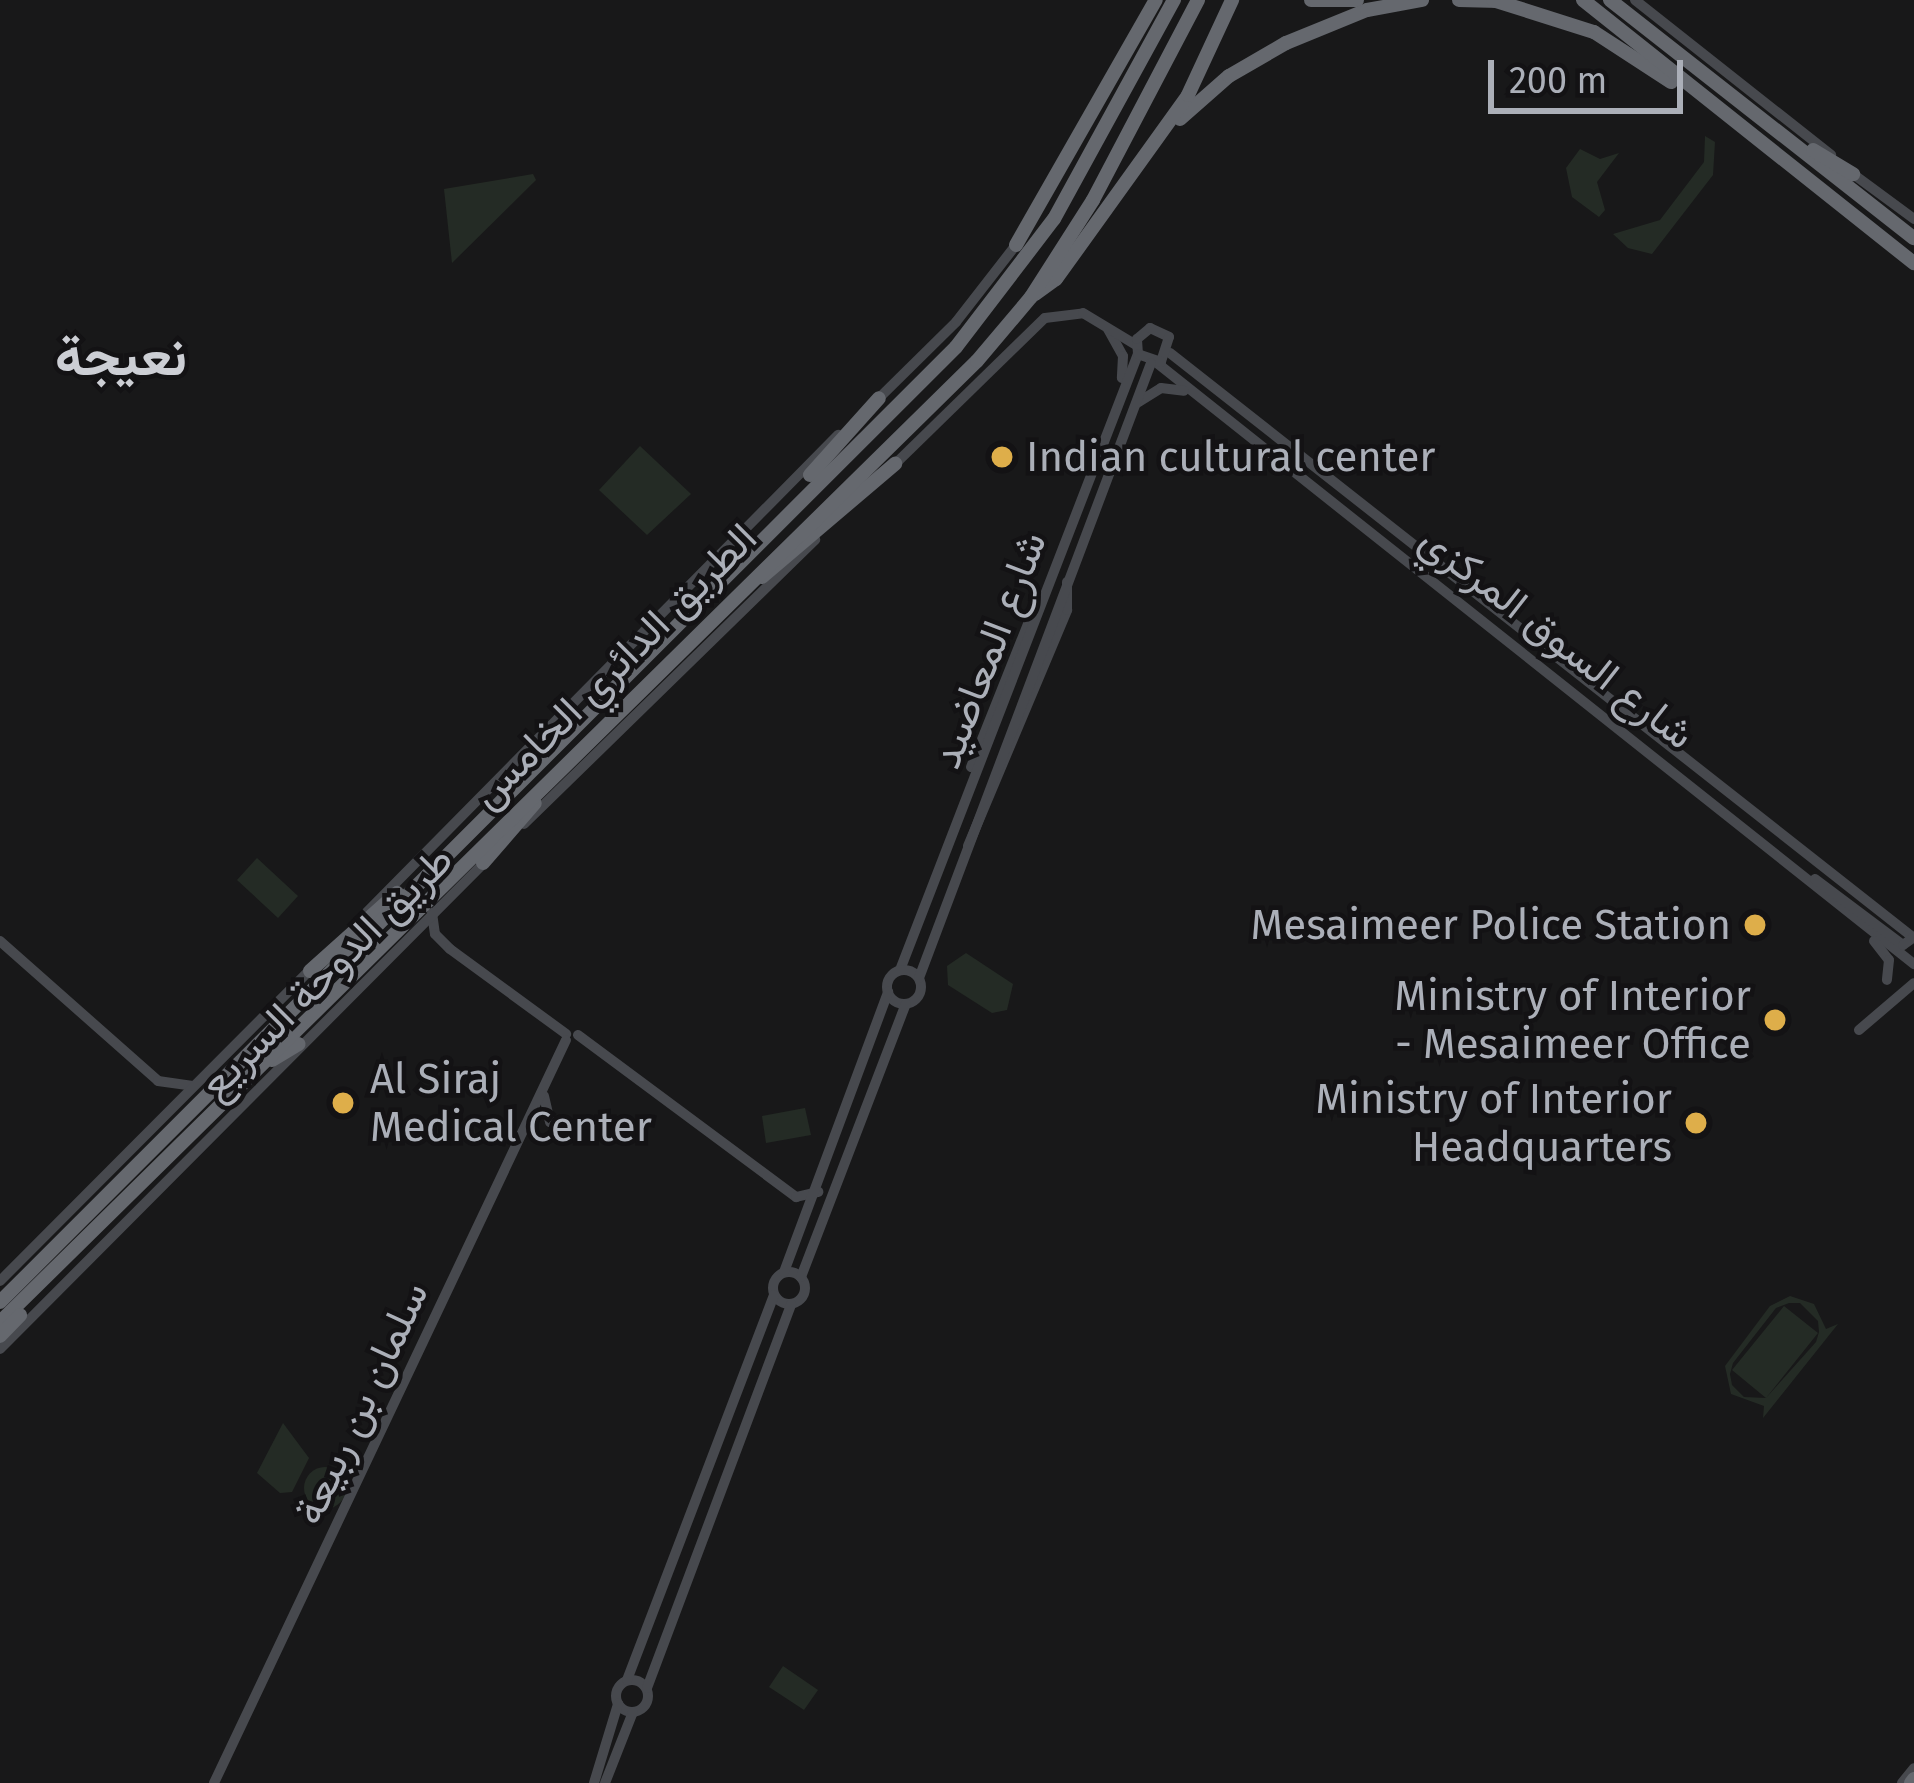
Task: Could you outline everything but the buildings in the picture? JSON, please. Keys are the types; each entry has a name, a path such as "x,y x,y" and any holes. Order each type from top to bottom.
{"highway":[{"path":"1016,245 1156,0"},
{"name":"الطريق الدائري الخامس","path":"0,1322 470,832 785,509 917,387 1003,292 1073,187 1174,0"},
{"name":"الطريق الدائري الخامس","path":"0,1302 252,1072 732,595 958,381 1031,297 1093,200 1198,0"},
{"path":"1031,297 1057,279 1149,154 1210,59 1232,0"},
{"path":"1311,0 1357,0"},
{"path":"1149,154 1204,94 1248,64 1348,16 1422,0"},
{"path":"1459,0 1496,1 1594,32 1727,116"},
{"path":"1582,0 1914,262"},
{"path":"1610,0 1914,238"},
{"path":"1696,69 1853,174"},
{"path":"785,509 879,398"},
{"path":"732,595 895,464"},
{"path":"483,863 581,745"},
{"path":"310,971 470,832"},
{"path":"252,1072 299,1044"},
{"path":"0,1285 89,1225"},
{"path":"0,1336 89,1225"}],"street":[{"path":"1635,0 1914,219"},
{"name":"طريق الدوحة السريع","path":"0,1285 956,322 1016,245"},
{"name":"طريق الدوحة السريع","path":"0,1348 433,910 1045,317 1070,311 1102,322"},
{"path":"1102,322 1137,350 1154,363 1170,352 1169,337 1156,328 1140,334 1137,350"},
{"path":"1102,322 1123,356 1118,400"},
{"name":"شارع المعاضيد","path":"888,992 1048,590 1137,350"},
{"name":"شارع السوق المركزي","path":"1170,352 1914,938"},
{"name":"شارع المعاضيد","path":"906,1004 919,996 919,978 965,848 1131,410 1154,363"},
{"name":"شارع السوق المركزي","path":"1154,363 1911,959"},
{"path":"1131,410 1168,386 1220,415"},
{"path":"965,848 979,836 1069,605 1067,582"},
{"path":"1009,733 1014,747"},
{"path":"1763,859 1780,858"},
{"path":"1806,879 1824,884 1905,946 1914,938"},
{"path":"1829,897 1887,956 1887,980"},
{"path":"433,910 435,934"},
{"path":"408,935 435,934 570,1039 796,1196 818,1192"},
{"path":"0,941 158,1081 172,1089 196,1085"},
{"path":"900,970 919,978"},
{"path":"1859,1030 1914,983"},
{"path":"594,1783 626,1680 818,1192 888,992 906,1004 801,1276 805,1292 790,1304 646,1688 647,1703 633,1712 605,1783"},
{"name":"سلمان بن ربيعة","path":"214,1783 570,1039"},
{"path":"158,1081 165,1105 160,1120"},
{"path":"642,1087 807,1219"},
{"path":"544,1094 550,1122"},
{"path":"784,1272 801,1276"},
{"path":"774,1295 790,1304"},
{"path":"626,1680 646,1688"},
{"path":"618,1704 633,1712"},
{"path":"1909,1782 1914,1768"}],"shaded area":[{"path":"1705,136 1715,142 1713,175 1652,254 1628,248 1613,234 1660,220 1704,162"},
{"path":"1580,149 1600,159 1619,153 1597,182 1605,210 1599,217 1572,197 1566,168"},
{"path":"533,174 536,180 452,263 444,189"},
{"path":"640,446 691,494 647,535 599,490"},
{"path":"257,858 298,896 278,918 237,880"},
{"path":"966,953 1013,984 1007,1010 992,1013 948,985 947,966"},
{"path":"805,1108 811,1135 766,1143 762,1116"},
{"path":"1790,1296 1814,1304 1826,1329 1838,1324 1763,1418 1764,1406 1731,1394 1725,1366 1770,1306","holes":["1800,1303 1818,1321 1816,1342 1766,1398 1744,1397 1732,1385 1733,1363 1776,1308"]},
{"path":"1784,1306 1818,1333 1766,1398 1732,1370"},
{"path":"283,1423 309,1458 292,1492 280,1493 257,1473"},
{"path":"325,1467 340,1473 346,1488 340,1503 325,1509 310,1503 304,1488 310,1473"},
{"path":"783,1666 818,1690 804,1710 769,1687"}],"place":[{"name":"Indian cultural center","path":"1002,457"},
{"name":"Mesaimeer Police Station","path":"1755,925"},
{"name":"Ministry of Interior - Mesaimeer Office","path":"1775,1020"},
{"name":"Al Siraj Medical Center","path":"343,1103"},
{"name":"Ministry of Interior Headquarters","path":"1696,1123"}],"district":[{"name":"نعيجة","path":"121,357"}]}
